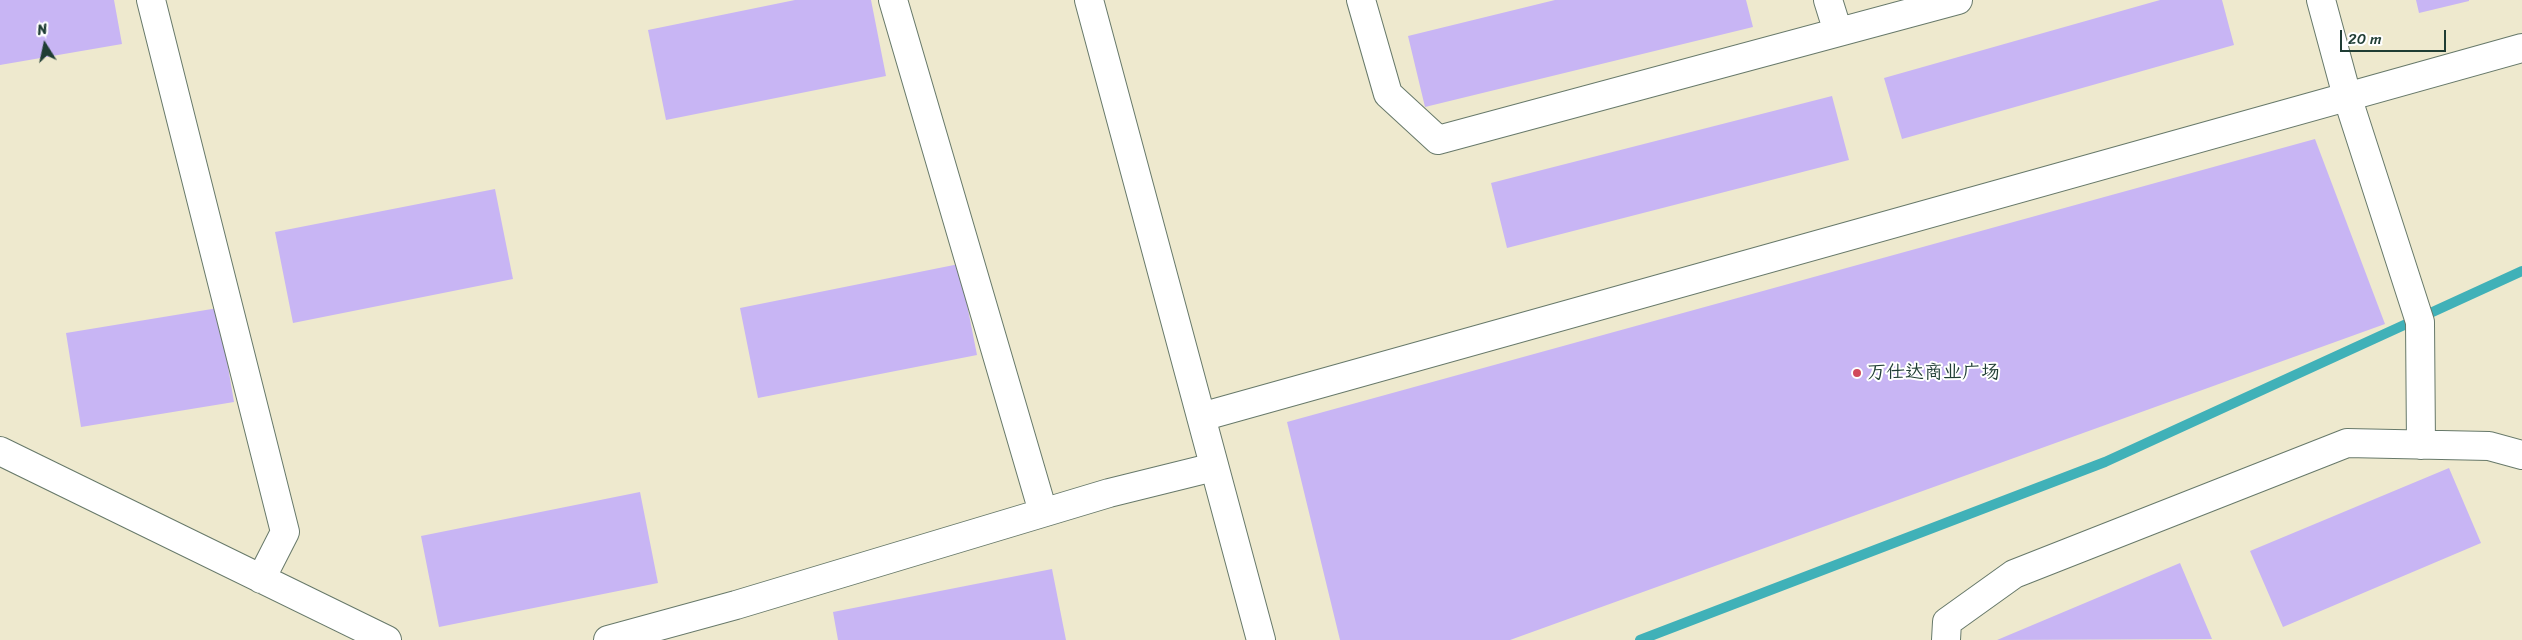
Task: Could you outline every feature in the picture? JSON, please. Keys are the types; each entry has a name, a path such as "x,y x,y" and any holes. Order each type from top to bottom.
{"street":[{"path":"151,0 286,532 261,578"},
{"path":"893,0 1043,512"},
{"path":"1089,0 1261,640"},
{"path":"1361,0 1388,94 1438,140 1958,0"},
{"path":"1828,0 1838,32"},
{"path":"2321,0 2348,96 2420,322 2420,445"},
{"path":"1201,417 2522,48"},
{"path":"1946,640 1947,622 2014,574 2347,444 2489,446 2522,455"},
{"path":"0,451 387,640"},
{"path":"608,640 736,605 1109,493 1214,467"}],"building":[{"path":"0,0 114,0 122,44 0,65"},
{"path":"795,0 871,0 886,76 666,120 648,30"},
{"path":"1555,0 1746,0 1753,27 1425,107 1408,36"},
{"path":"2160,0 2222,0 2234,45 1902,139 1884,78"},
{"path":"2416,0 2469,0 2469,1 2419,13"},
{"path":"1832,96 1849,160 1507,248 1491,183"},
{"name":"万仕达商业广场","path":"2315,139 2385,324 1510,640 1340,640 1287,422"},
{"path":"495,189 513,279 293,323 275,232"},
{"path":"959,264 977,355 758,398 740,308"},
{"path":"218,308 234,402 81,427 66,333"},
{"path":"2449,468 2481,543 2283,627 2250,551"},
{"path":"640,492 658,583 439,627 421,536"},
{"path":"2180,563 2212,639 1997,640"},
{"path":"1052,569 1066,640 838,640 833,612"}],"waterway":[{"path":"1640,640 2105,462 2522,271"}],"place":[{"name":"万仕达商业广场","path":"1857,373"}]}
